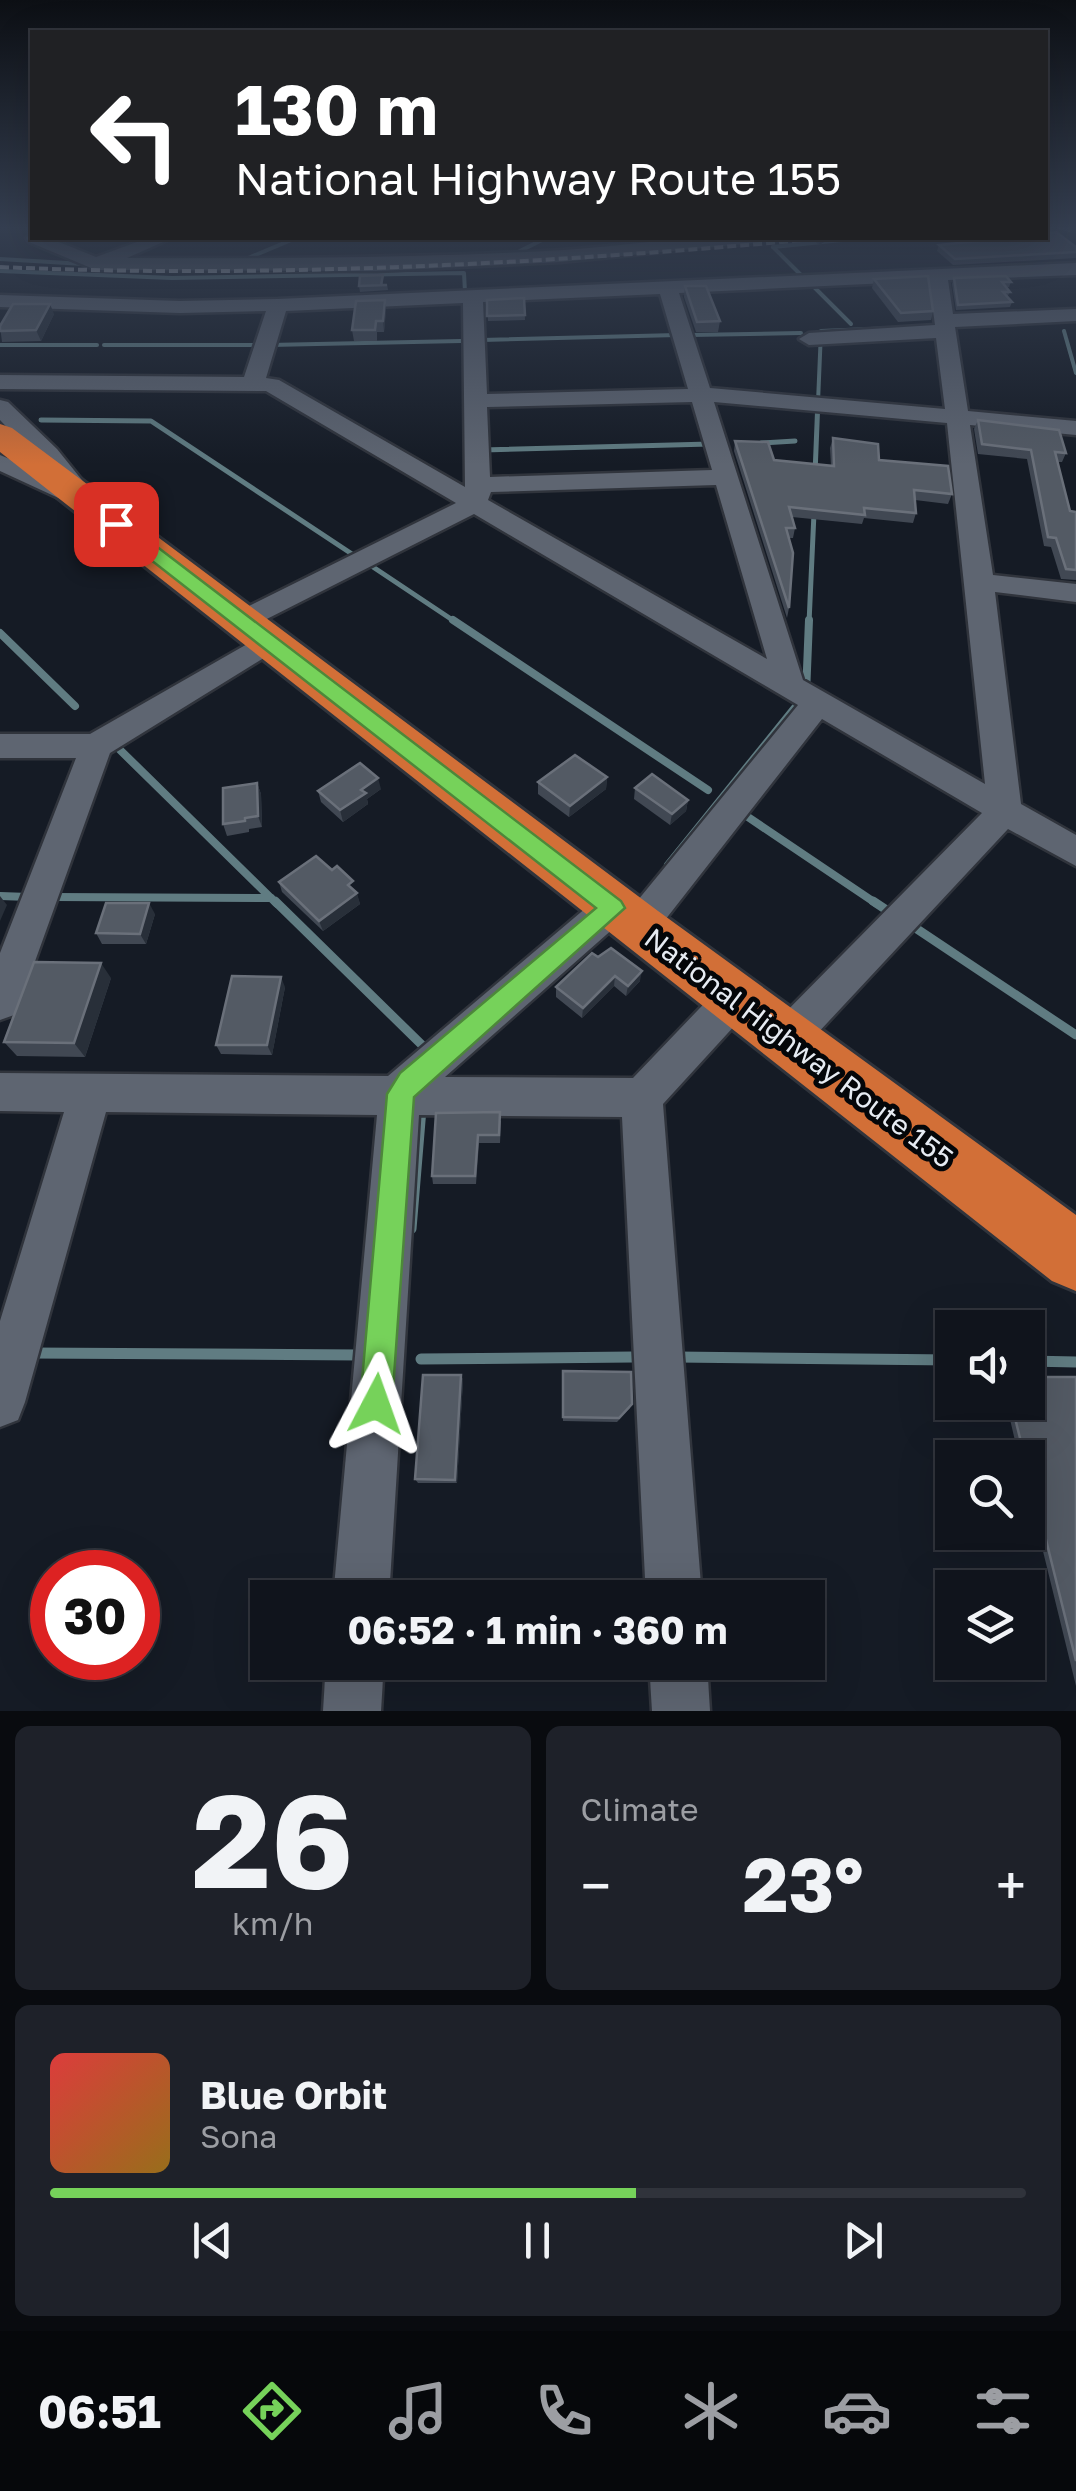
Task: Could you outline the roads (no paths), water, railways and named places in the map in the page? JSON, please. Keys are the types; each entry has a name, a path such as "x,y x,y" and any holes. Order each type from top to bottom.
{"highway":[{"name":"National Highway Route 155","path":"4,461 84,500 625,917 1076,1257"}],"street":[{"path":"132,306 250,306"},
{"path":"253,384 278,306"},
{"path":"473,306 476,494"},
{"path":"674,306 726,477 807,696"},
{"path":"942,306 980,582 1005,811"},
{"path":"817,338 1076,315"},
{"path":"0,382 271,384 476,494 807,696 1076,852"},
{"path":"475,402 702,394 1076,428"},
{"path":"0,407 49,454 84,500"},
{"path":"0,1004 96,746 256,630 476,494 726,477"},
{"path":"980,582 1076,593"},
{"path":"361,1580 400,1094 409,1082 625,917 807,696"},
{"path":"0,746 96,746"},
{"path":"787,1038 1005,811"},
{"path":"673,1580 642,1098 734,999"},
{"path":"0,1092 642,1098"},
{"path":"0,1402 90,1092"},
{"path":"352,1711 355,1680"},
{"path":"679,1680 681,1711"}],"waterway":[{"path":"833,306 851,324"},
{"path":"818,402 821,331 894,328"},
{"path":"1064,331 1076,373"},
{"path":"690,335 801,333"},
{"path":"482,340 677,335"},
{"path":"269,345 461,341"},
{"path":"0,345 97,345"},
{"path":"104,345 262,345"},
{"path":"815,474 818,399"},
{"path":"41,420 151,421 355,556"},
{"path":"761,443 795,441"},
{"path":"483,450 710,444"},
{"path":"809,623 814,513"},
{"path":"367,563 457,623"},
{"path":"453,620 708,790"},
{"path":"668,865 806,694 809,620"},
{"path":"0,633 75,706"},
{"path":"115,745 271,898"},
{"path":"745,815 877,904"},
{"path":"0,896 29,897"},
{"path":"53,897 271,898"},
{"path":"271,898 277,904"},
{"path":"275,901 423,1046"},
{"path":"873,901 894,915"},
{"path":"914,927 1076,1035"},
{"path":"412,1229 422,1109"},
{"path":"30,1353 360,1355"},
{"path":"421,1359 633,1357"},
{"path":"677,1357 935,1360"},
{"path":"1045,1361 1076,1362"}]}
